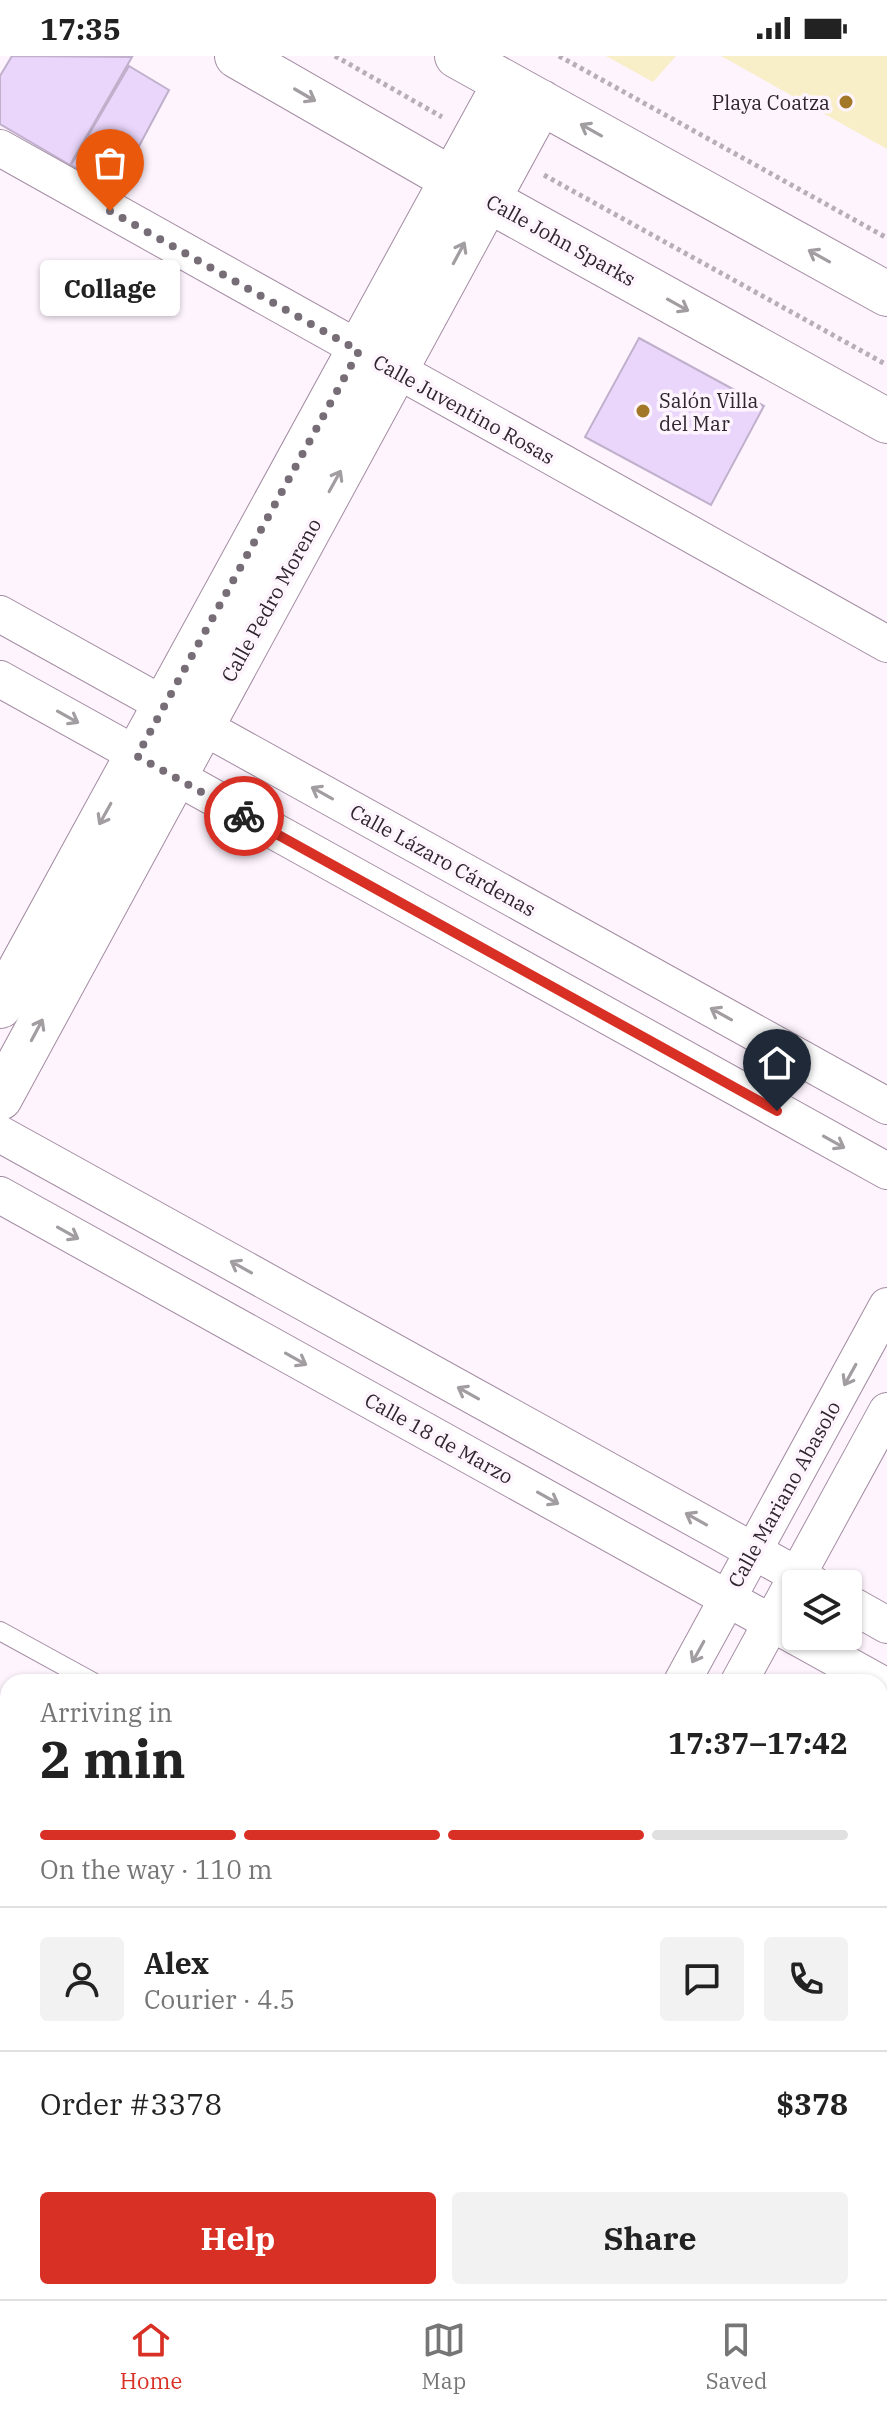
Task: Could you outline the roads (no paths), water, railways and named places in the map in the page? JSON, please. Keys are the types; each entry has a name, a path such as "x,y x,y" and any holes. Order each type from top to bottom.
{"main road":[{"name":"Calle John Sparks","path":"237,56 470,190 887,421"},
{"path":"457,56 887,294"},
{"name":"Calle Pedro Moreno","path":"0,1098 202,727 377,361 523,93"},
{"name":"Calle Pedro Moreno","path":"0,1006 164,706 377,361"}],"street":[{"name":"Calle Juventino Rosas","path":"0,148 887,644"},
{"name":"Calle Lázaro Cárdenas","path":"0,614 887,1106"},
{"path":"0,679 887,1171"},
{"path":"0,1134 787,1570"},
{"name":"Calle 18 de Marzo","path":"0,1195 864,1674"},
{"name":"Calle Mariano Abasolo","path":"686,1674 887,1306"},
{"path":"810,1570 887,1411"},
{"path":"743,1674 782,1609"},
{"path":"862,1611 887,1625"}],"lane":[{"path":"0,1631 78,1674"}],"place":[{"name":"Playa Coatza","path":"846,102"},
{"name":"Collage","path":"110,211"},
{"name":"Salón Villa del Mar","path":"643,411"}]}
